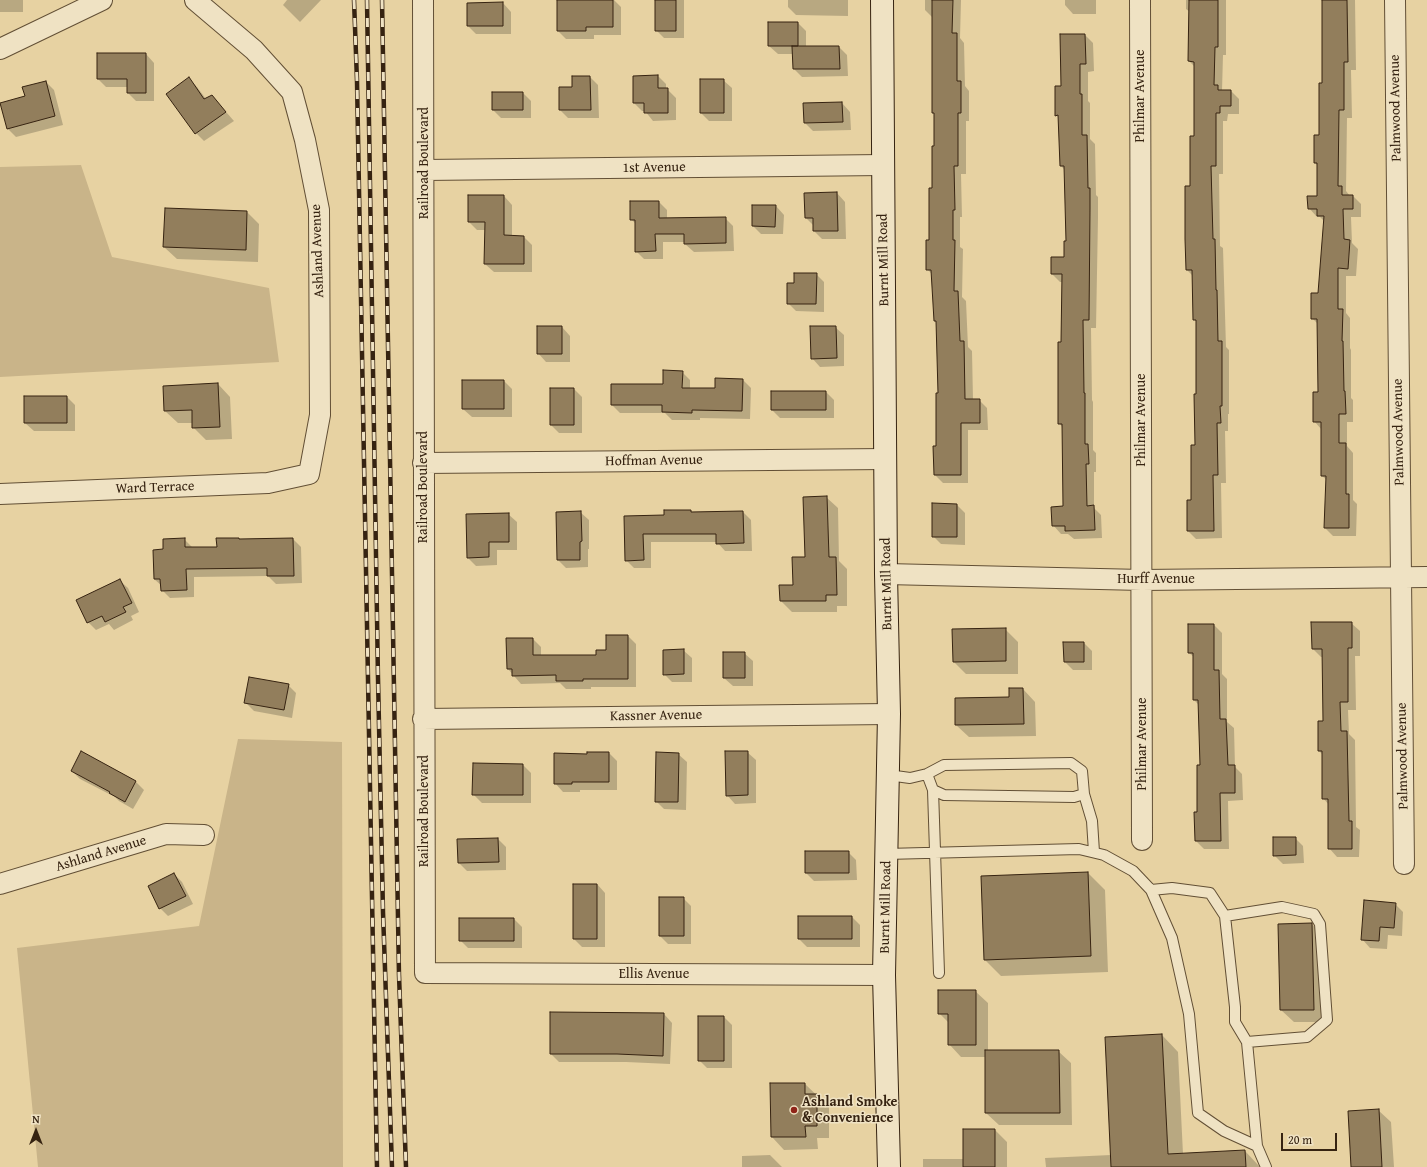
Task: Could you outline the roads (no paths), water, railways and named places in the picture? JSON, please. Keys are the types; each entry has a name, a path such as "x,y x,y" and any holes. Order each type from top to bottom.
{"main road":[{"name":"Burnt Mill Road","path":"882,0 886,574 889,714 884,975 889,1167"}],"street":[{"path":"0,49 102,0"},
{"name":"Ashland Avenue","path":"195,0 254,50 292,92 305,140 319,210 320,415 309,474"},
{"name":"Railroad Boulevard","path":"423,0 424,973"},
{"name":"Philmar Avenue","path":"1140,0 1142,840"},
{"name":"Palmwood Avenue","path":"1395,0 1404,864"},
{"name":"1st Avenue","path":"424,170 883,166"},
{"name":"Hoffman Avenue","path":"423,463 886,459"},
{"name":"Ward Terrace","path":"0,494 268,483 309,474"},
{"name":"Hurff Avenue","path":"886,574 1142,580 1427,577"},
{"name":"Kassner Avenue","path":"423,719 889,714"},
{"name":"Ashland Avenue","path":"0,884 166,834 204,835"},
{"name":"Ellis Avenue","path":"424,973 884,975"}],"lane":[{"path":"888,775 910,778 927,774 944,764 1071,763 1082,771 1084,794 1092,821 1094,852"},
{"path":"927,774 933,790 939,973"},
{"path":"933,790 944,795 1074,797 1084,794"},
{"path":"886,854 1079,849 1104,855 1133,871 1151,890 1172,938 1189,1014 1198,1113 1224,1132 1257,1146"},
{"path":"1151,890 1172,888 1210,893 1225,916 1235,1007 1235,1022 1247,1042 1257,1146 1266,1167"},
{"path":"1225,916 1282,907 1314,914 1320,924 1327,1020 1307,1038 1247,1042"}],"railway":[{"path":"354,0 357,81 377,1167"},
{"path":"367,0 383,912 392,1167"},
{"path":"382,0 399,975 406,1167"}],"place":[{"name":"Ashland Smoke & Convenience","path":"794,1110"}]}
